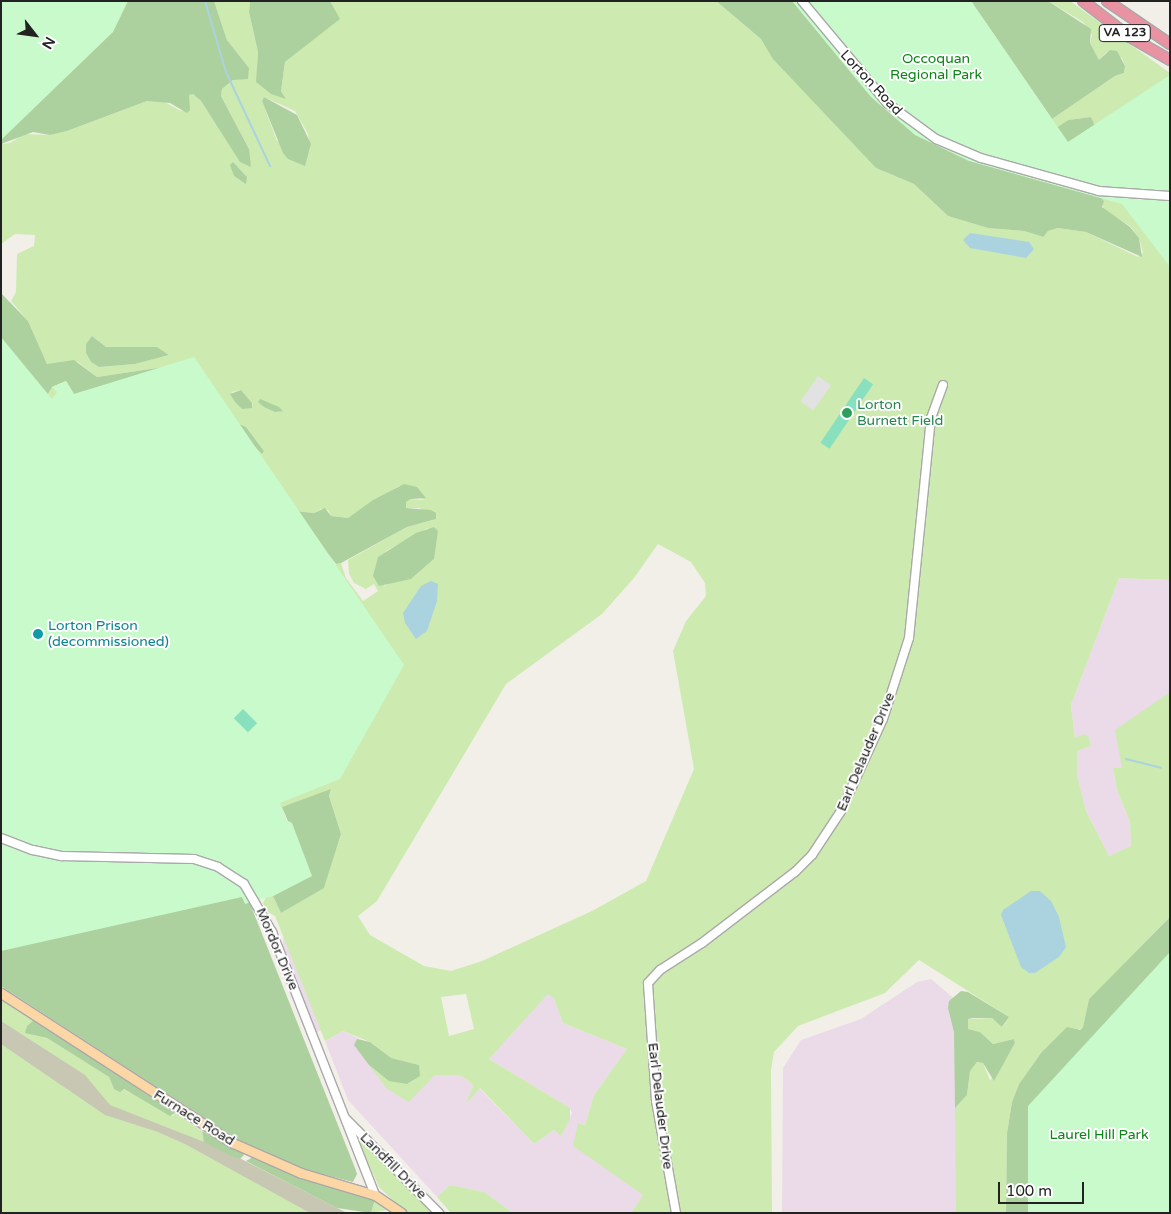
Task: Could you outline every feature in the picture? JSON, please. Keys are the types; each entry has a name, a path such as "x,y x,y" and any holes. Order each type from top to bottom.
{"highway":[{"name":"VA 123","path":"1083,1 1130,37 1170,60"},
{"name":"VA 123","path":"1108,1 1170,44"}],"main road":[{"name":"Furnace Road","path":"1,993 233,1143 301,1173 375,1195 402,1213"}],"street":[{"name":"Lorton Road","path":"802,1 878,94 922,131 981,158 1099,191 1170,196"},
{"name":"Earl Delauder Drive","path":"676,1213 656,1101 648,983 660,970 702,944 796,872 812,855 841,810 883,719 909,638 931,418 943,385"},
{"name":"Mordor Drive","path":"1,838 33,850 62,856 194,859 218,867 236,877 252,894 272,932 375,1195"},
{"name":"Landfill Drive","path":"346,1119 439,1213"}],"shaded area":[{"path":"818,376 831,385 813,411 800,401"},
{"path":"1119,578 1170,580 1170,692 1122,768 1113,768 1117,790 1130,822 1131,846 1109,856 1086,811 1077,775 1077,751 1091,746 1089,737 1075,738 1071,705"},
{"path":"307,934 343,1020 315,1033 283,952 283,938"},
{"path":"931,979 958,1002 956,1213 782,1213 783,1068 801,1040 861,1019 917,982"},
{"path":"547,993 554,999 563,1023 627,1049 594,1095 585,1125 579,1123 643,1195 631,1213 513,1213 484,1192 450,1185 437,1197 348,1100 325,1041 343,1031 435,1075 458,1075 468,1080 473,1086 467,1103 479,1088 534,1144 554,1130 561,1135 572,1113 570,1108 489,1059"},
{"path":"1,1014 151,1113 347,1213 1,1213"}],"green space":[{"path":"1,1 214,1 227,40 249,68 248,79 233,80 222,89 221,96 249,149 251,167 240,162 201,101 193,94 189,95 190,110 187,113 170,103 147,101 67,131 50,135 33,132 1,144"},
{"path":"1,1 128,1 113,32 1,140"},
{"path":"214,1 250,1 249,12 258,52 257,70 286,98 281,91 285,62 339,19 330,1 716,1 761,39 876,168 914,184 948,216 988,228 1024,231 1042,237 1048,231 1058,228 1086,232 1138,257 1143,253 1139,238 1130,226 1105,211 1098,196 1136,201 1170,263 1170,580 1119,578 1071,705 1075,738 1084,734 1089,737 1091,746 1077,751 1077,775 1086,811 1109,856 1131,846 1130,822 1117,790 1113,768 1122,768 1115,730 1170,692 1170,917 1089,999 1083,1027 1041,1053 1019,1084 1012,1102 1007,1133 1006,1213 956,1213 955,1108 967,1095 970,1071 977,1062 983,1063 990,1080 997,1075 1015,1043 1014,1039 993,1044 980,1032 968,1029 968,1019 992,1018 1003,1027 1009,1017 919,960 885,993 798,1026 774,1052 771,1070 772,1213 631,1213 643,1195 573,1146 578,1123 585,1125 594,1095 627,1049 563,1023 554,999 548,994 489,1059 570,1108 570,1119 561,1136 554,1130 534,1144 480,1088 466,1104 473,1086 468,1080 458,1075 435,1075 409,1102 387,1089 369,1065 379,1074 407,1084 414,1081 419,1065 391,1058 370,1042 343,1031 325,1041 275,916 268,912 263,903 266,897 273,896 281,913 324,887 341,834 329,796 331,790 282,807 286,820 256,832 336,564 341,563 346,578 363,601 378,591 374,584 366,589 354,583 349,574 348,560 407,527 433,520 420,508 406,508 406,502 411,499 424,500 399,486 348,518 331,516 328,510 321,509 314,513 295,511 244,439 264,451 246,427 181,408 45,399 52,387 69,387 184,364 97,377 78,362 47,364 28,321 11,301 16,292 17,254 34,246 35,235 15,234 1,244 1,144 10,143 24,134 50,135 67,131 147,101 161,100 181,111 189,104 189,94 193,94 201,101 233,150 249,149 221,96 222,89 249,68 227,40","holes":["264,97 295,111 308,134 310,150 277,141 262,101","92,336 106,347 157,347 169,355 135,364 99,367 91,362 86,353","241,390 253,406 231,392","428,528 434,559 411,579 393,581 384,586 386,551","658,544 691,562 705,583 706,596 686,621 673,651 694,769 646,881 592,911 482,961 451,971 424,966 370,935 358,916 377,901 506,684 602,614 634,578","466,994 474,1029 449,1036 441,997"]},
{"path":"250,1 330,1 340,19 285,62 281,91 286,99 271,94 256,82 258,52 249,12"},
{"path":"716,1 950,1 1049,133 1068,120 1091,117 1097,130 1099,196 1104,201 1102,207 1130,227 1139,238 1142,257 1086,232 1058,228 1048,231 1043,237 1024,231 988,228 948,216 914,184 876,168 773,59 761,39"},
{"name":"Occoquan Regional Park","path":"792,1 971,1 1068,142 1170,75 1170,267 1122,204 969,161 915,135 871,97"},
{"path":"971,1 1052,119 1115,76 1124,73 1125,66 1122,58 1107,52 1099,60 1090,43 1092,35 1083,22 1048,1 1070,1 1170,73 1170,94 1116,179 1091,117 1068,120 1049,133"},
{"path":"971,1 1048,1 1091,29 1090,43 1099,60 1110,50 1117,51 1125,66 1124,73 1115,76 1052,119"},
{"path":"264,97 297,115 311,144 305,166 288,159 283,153 262,101"},
{"path":"233,162 247,177 246,184 234,176 230,165"},
{"path":"1,293 28,321 47,364 74,360 97,377 184,364 74,394 66,381 52,387 45,399 1,436"},
{"path":"92,336 106,347 157,347 169,355 135,364 99,367 91,362 86,353 86,344"},
{"path":"1,337 52,399 57,392 52,387 66,381 74,394 194,357 404,665 340,779 280,803 286,820 292,823 312,876 273,896 245,904 242,897 1,951"},
{"name":"Lorton Burnett Field","path":"864,378 873,384 830,449 820,443"},
{"path":"241,390 252,403 252,408 242,409 230,394"},
{"path":"260,399 279,407 283,411 275,412 264,407 258,402"},
{"path":"229,420 246,427 264,451 262,454"},
{"path":"404,484 417,487 426,498 411,499 406,502 406,508 431,510 436,513 436,519 407,527 341,563 336,564 295,511 314,513 325,508 331,516 348,518 373,500"},
{"path":"434,527 438,531 434,559 411,579 379,586 373,576 378,557 416,533"},
{"path":"243,709 257,723 248,732 234,718"},
{"path":"331,789 329,796 341,834 324,888 281,913 273,896 311,876 282,807"},
{"path":"1,857 242,897 249,901 355,1168 357,1174 353,1182 295,1167 249,1147 1,986"},
{"name":"Laurel Hill Park","path":"1170,917 1170,1146 1127,1213 1006,1213 1007,1133 1012,1102 1019,1084 1041,1053 1067,1027 1080,1030 1083,1027 1089,999"},
{"name":"Laurel Hill Park","path":"1170,952 1170,1213 1028,1213 1028,1106"},
{"path":"961,991 968,992 1009,1017 1002,1027 992,1018 968,1019 968,1029 980,1032 993,1044 1014,1039 1015,1043 994,1081 983,1063 977,1062 970,1071 967,1095 955,1108 954,1032 948,1008 949,1001"},
{"path":"1,997 34,1020 27,1026 26,1033 47,1038 109,1077 114,1089 123,1089 173,1116 175,1113 202,1131 204,1142 110,1105 85,1075 1,1021"},
{"path":"34,1020 175,1113 170,1116 124,1089 120,1092 114,1089 109,1077 47,1038 25,1033 27,1026"},
{"path":"357,1039 370,1042 391,1058 419,1065 420,1076 407,1084 389,1081 369,1065 354,1045"},
{"path":"1,1044 105,1115 158,1132 187,1145 310,1213 1,1213"},
{"path":"202,1131 243,1152 244,1155 240,1159 204,1142"},
{"path":"360,1139 432,1213 406,1213 379,1187 358,1140"},
{"path":"253,1157 303,1178 375,1199 371,1213 337,1208 246,1161"},
{"path":"450,1185 484,1192 513,1213 451,1213 437,1197"},
{"path":"375,1199 391,1209 371,1213"}],"water":[{"path":"970,233 1029,242 1034,249 1026,258 970,248 963,240"},
{"path":"431,581 438,584 437,601 427,631 416,639 405,623 403,613 421,586"},
{"path":"1031,891 1040,891 1051,901 1059,917 1066,947 1059,957 1035,973 1029,973 1021,967 1001,915 1003,910"}],"waterway":[{"path":"205,1 226,72 270,166"},
{"path":"1126,759 1161,768"}],"place":[{"name":"Lorton Burnett Field","path":"847,413"},
{"name":"Lorton Prison (decommissioned)","path":"38,634"}]}
